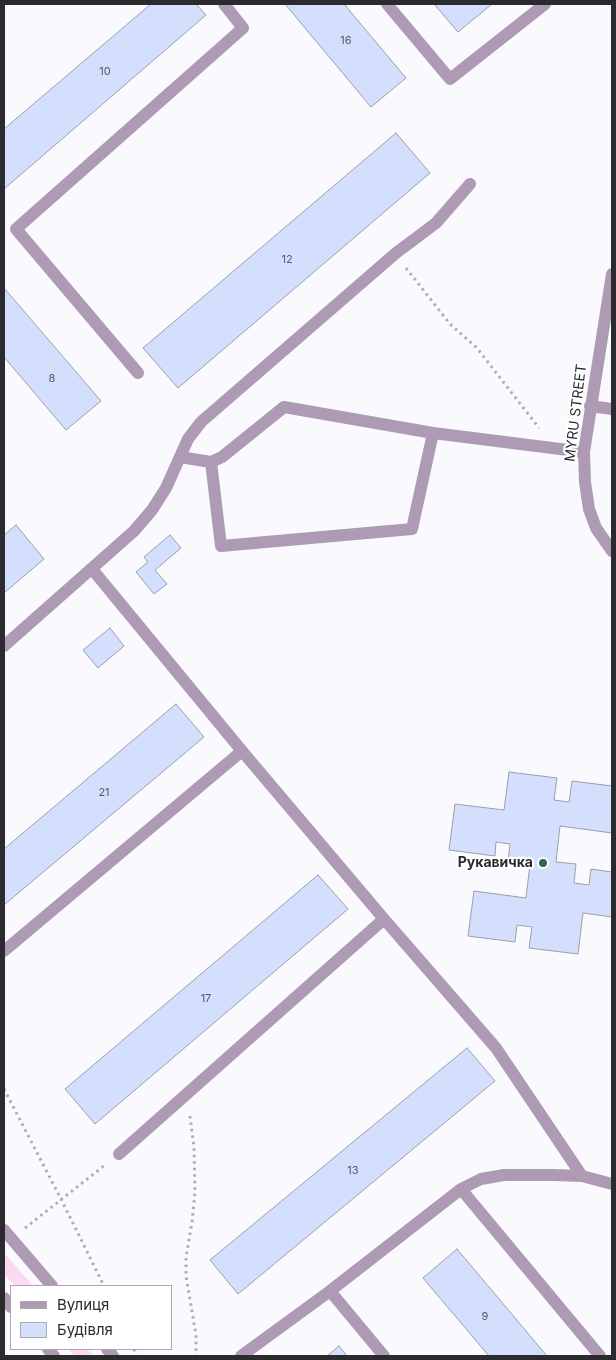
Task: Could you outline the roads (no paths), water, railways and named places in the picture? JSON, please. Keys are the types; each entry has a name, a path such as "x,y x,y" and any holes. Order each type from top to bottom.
{"street":[{"path":"138,373 16,229 243,28 224,4"},
{"path":"387,4 450,79 545,4"},
{"path":"4,646 92,570 152,510 166,488 188,438 202,422 396,253 436,223 470,184"},
{"name":"MYRU STREET","path":"612,274 584,452 585,482 589,509 596,528 612,551"},
{"path":"590,406 612,409"},
{"path":"180,457 211,462 222,457 284,407 433,432 584,452"},
{"path":"211,462 221,546 412,529 433,432"},
{"path":"92,570 242,751 496,1048 582,1176"},
{"path":"4,951 242,751"},
{"path":"118,1154 384,919"},
{"path":"241,1356 330,1291 460,1189 481,1179 526,1174 582,1176 612,1184"},
{"path":"460,1189 600,1356"},
{"path":"8,1235 51,1285"},
{"path":"330,1291 384,1356"}],"place":[{"name":"Рукавичка","path":"543,863"}]}
